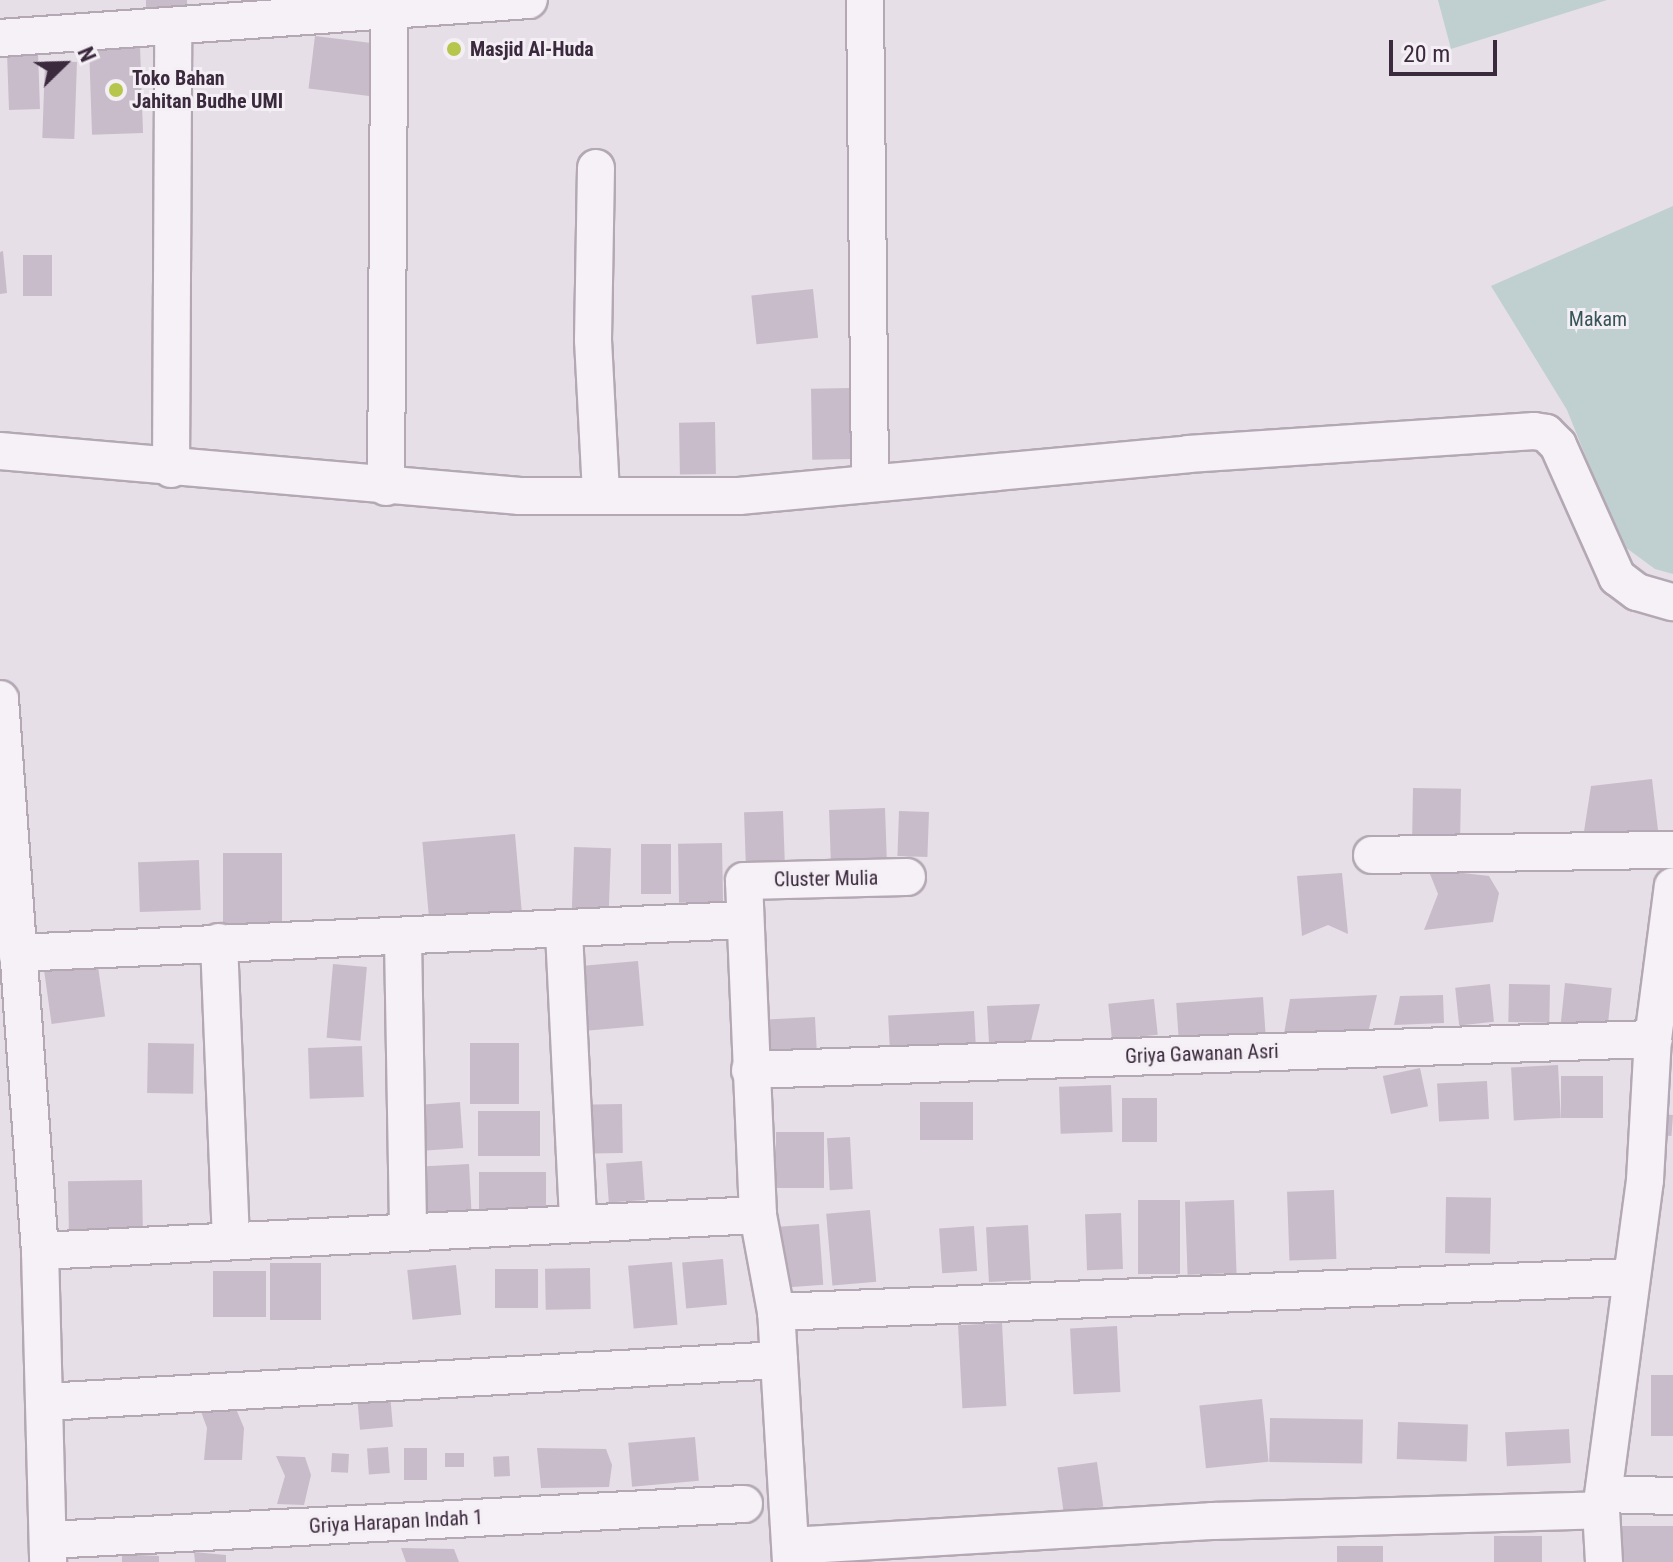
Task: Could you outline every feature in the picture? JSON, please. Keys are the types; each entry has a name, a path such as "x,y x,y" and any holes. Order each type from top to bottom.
{"street":[{"path":"0,38 151,19 289,8 389,9 435,3 529,0"},
{"path":"865,0 870,481"},
{"path":"386,487 389,9"},
{"path":"151,19 171,469"},
{"path":"596,168 593,340 601,494"},
{"path":"0,451 171,469 520,496 739,496 870,481 1534,431 1546,433 1558,445 1617,577 1637,592 1673,602"},
{"path":"0,699 4,803 17,953 15,1155 40,1251 48,1551"},
{"path":"1372,855 1673,850"},
{"name":"Cluster Mulia","path":"744,920 744,881 907,877"},
{"path":"1604,1562 1603,1502 1629,1277 1659,1180 1653,1039 1673,886"},
{"path":"17,953 219,942 564,932 744,920 758,1215 776,1312 791,1554 1228,1520 1673,1496"},
{"path":"564,932 578,1223"},
{"path":"403,939 408,1230"},
{"path":"219,942 231,1237"},
{"name":"Griya Gawanan Asri","path":"750,1070 1653,1039"},
{"path":"40,1251 231,1237 758,1215"},
{"path":"776,1312 1629,1277"},
{"path":"44,1402 779,1360"},
{"name":"Griya Harapan Indah 1","path":"48,1551 744,1504"}],"green space":[{"path":"1438,0 1607,0 1451,49"},
{"name":"Makam","path":"1673,206 1673,574 1655,569 1621,544 1567,410 1491,286"}],"building":[{"path":"146,0 187,0 187,23 146,23"},
{"path":"315,36 376,43 369,96 309,89"},
{"name":"Toko Bahan Jahitan Budhe UMI","path":"140,46 143,133 92,135 89,48"},
{"path":"38,52 40,109 9,110 7,53"},
{"path":"45,61 77,62 74,139 42,138"},
{"path":"3,251 7,293 0,294 0,252"},
{"path":"23,255 52,255 52,296 23,296"},
{"path":"813,289 818,338 756,344 751,295"},
{"path":"850,388 851,459 812,460 811,389"},
{"path":"715,422 716,474 680,475 679,423"},
{"path":"1652,779 1658,830 1583,838 1591,786"},
{"path":"1413,788 1461,789 1460,840 1412,839"},
{"path":"885,808 887,859 831,861 829,810"},
{"path":"783,811 785,863 746,864 744,812"},
{"path":"899,811 929,812 927,857 897,856"},
{"path":"515,834 522,920 430,928 422,842"},
{"path":"722,843 723,902 679,903 678,844"},
{"path":"641,844 671,844 671,894 641,894"},
{"path":"574,847 611,848 609,915 572,914"},
{"path":"223,853 282,853 282,931 223,931"},
{"path":"199,860 201,910 140,912 138,862"},
{"path":"1428,869 1489,876 1499,893 1493,922 1424,930 1438,894"},
{"path":"1342,873 1348,934 1328,925 1302,936 1297,876"},
{"path":"97,959 105,1016 52,1024 44,967"},
{"path":"638,961 644,1026 589,1031 583,966"},
{"path":"333,964 367,967 360,1041 327,1038"},
{"path":"1565,983 1612,988 1607,1034 1560,1029"},
{"path":"1490,984 1494,1022 1459,1025 1455,988"},
{"path":"1509,984 1550,985 1549,1023 1508,1022"},
{"path":"1377,995 1369,1029 1284,1034 1290,999"},
{"path":"1443,995 1444,1023 1394,1025 1400,996"},
{"path":"1263,997 1266,1036 1179,1042 1176,1003"},
{"path":"1154,999 1158,1035 1112,1040 1108,1004"},
{"path":"1040,1004 1031,1041 989,1043 987,1006"},
{"path":"974,1011 976,1046 890,1050 888,1016"},
{"path":"815,1017 817,1055 762,1058 760,1020"},
{"path":"148,1043 194,1044 193,1094 147,1093"},
{"path":"470,1043 519,1043 519,1104 470,1104"},
{"path":"362,1046 364,1097 310,1099 308,1048"},
{"path":"1558,1065 1561,1118 1514,1120 1511,1067"},
{"path":"1420,1068 1428,1106 1391,1114 1383,1076"},
{"path":"1561,1076 1603,1076 1603,1118 1561,1118"},
{"path":"1487,1081 1489,1119 1439,1122 1437,1084"},
{"path":"1111,1085 1113,1132 1061,1134 1059,1087"},
{"path":"1122,1098 1157,1098 1157,1142 1122,1142"},
{"path":"460,1102 463,1148 415,1151 412,1105"},
{"path":"920,1102 973,1102 973,1140 920,1140"},
{"path":"622,1104 623,1153 579,1154 578,1105"},
{"path":"478,1111 540,1111 540,1156 478,1156"},
{"path":"1659,1114 1673,1115 1672,1136 1658,1135"},
{"path":"776,1132 824,1132 824,1188 776,1188"},
{"path":"850,1137 853,1189 830,1190 827,1138"},
{"path":"642,1161 645,1200 609,1202 606,1164"},
{"path":"469,1164 472,1214 419,1217 416,1167"},
{"path":"479,1172 546,1172 546,1212 479,1212"},
{"path":"142,1180 143,1238 69,1239 68,1181"},
{"path":"1334,1190 1336,1259 1289,1261 1287,1192"},
{"path":"1446,1197 1491,1198 1490,1254 1445,1253"},
{"path":"1138,1200 1180,1200 1180,1274 1138,1274"},
{"path":"1234,1200 1237,1273 1188,1275 1185,1202"},
{"path":"870,1210 876,1282 832,1286 826,1214"},
{"path":"1121,1213 1123,1269 1087,1270 1085,1214"},
{"path":"819,1224 823,1285 775,1288 771,1227"},
{"path":"1028,1225 1031,1280 989,1282 986,1227"},
{"path":"974,1226 977,1271 942,1273 939,1228"},
{"path":"723,1259 727,1305 686,1308 682,1263"},
{"path":"672,1262 677,1325 634,1329 628,1266"},
{"path":"270,1263 321,1263 321,1320 270,1320"},
{"path":"456,1265 461,1315 412,1320 407,1270"},
{"path":"590,1268 591,1309 546,1310 545,1269"},
{"path":"495,1269 538,1269 538,1308 495,1308"},
{"path":"213,1271 266,1271 266,1317 213,1317"},
{"path":"1002,1323 1006,1406 962,1408 958,1325"},
{"path":"1117,1326 1120,1392 1074,1394 1070,1328"},
{"path":"1651,1375 1673,1375 1673,1436 1651,1436"},
{"path":"390,1394 393,1427 360,1430 357,1397"},
{"path":"1262,1399 1269,1462 1206,1468 1199,1406"},
{"path":"234,1404 244,1428 242,1460 204,1460 207,1428 199,1406"},
{"path":"1270,1418 1363,1420 1362,1464 1269,1462"},
{"path":"1398,1422 1468,1424 1467,1461 1397,1459"},
{"path":"1569,1429 1571,1463 1507,1466 1505,1432"},
{"path":"695,1437 699,1481 632,1487 628,1443"},
{"path":"388,1447 390,1473 369,1474 367,1448"},
{"path":"404,1448 427,1448 427,1480 404,1480"},
{"path":"537,1448 606,1449 612,1465 609,1487 541,1488"},
{"path":"332,1453 349,1454 348,1473 331,1472"},
{"path":"445,1453 464,1453 464,1467 445,1467"},
{"path":"276,1456 305,1457 311,1475 304,1505 277,1504 285,1476"},
{"path":"509,1456 510,1476 494,1477 493,1457"},
{"path":"1097,1462 1103,1507 1064,1512 1057,1468"},
{"path":"1613,1526 1673,1526 1673,1562 1613,1562"},
{"path":"1494,1536 1542,1536 1542,1562 1494,1562"},
{"path":"1337,1546 1383,1546 1383,1562 1337,1562"},
{"path":"401,1548 454,1549 459,1562 406,1562"},
{"path":"194,1552 226,1555 226,1562 195,1562"},
{"path":"122,1554 159,1556 159,1562 122,1562"}],"place":[{"name":"Masjid Al-Huda","path":"454,49"},
{"name":"Toko Bahan Jahitan Budhe UMI","path":"116,90"}]}
